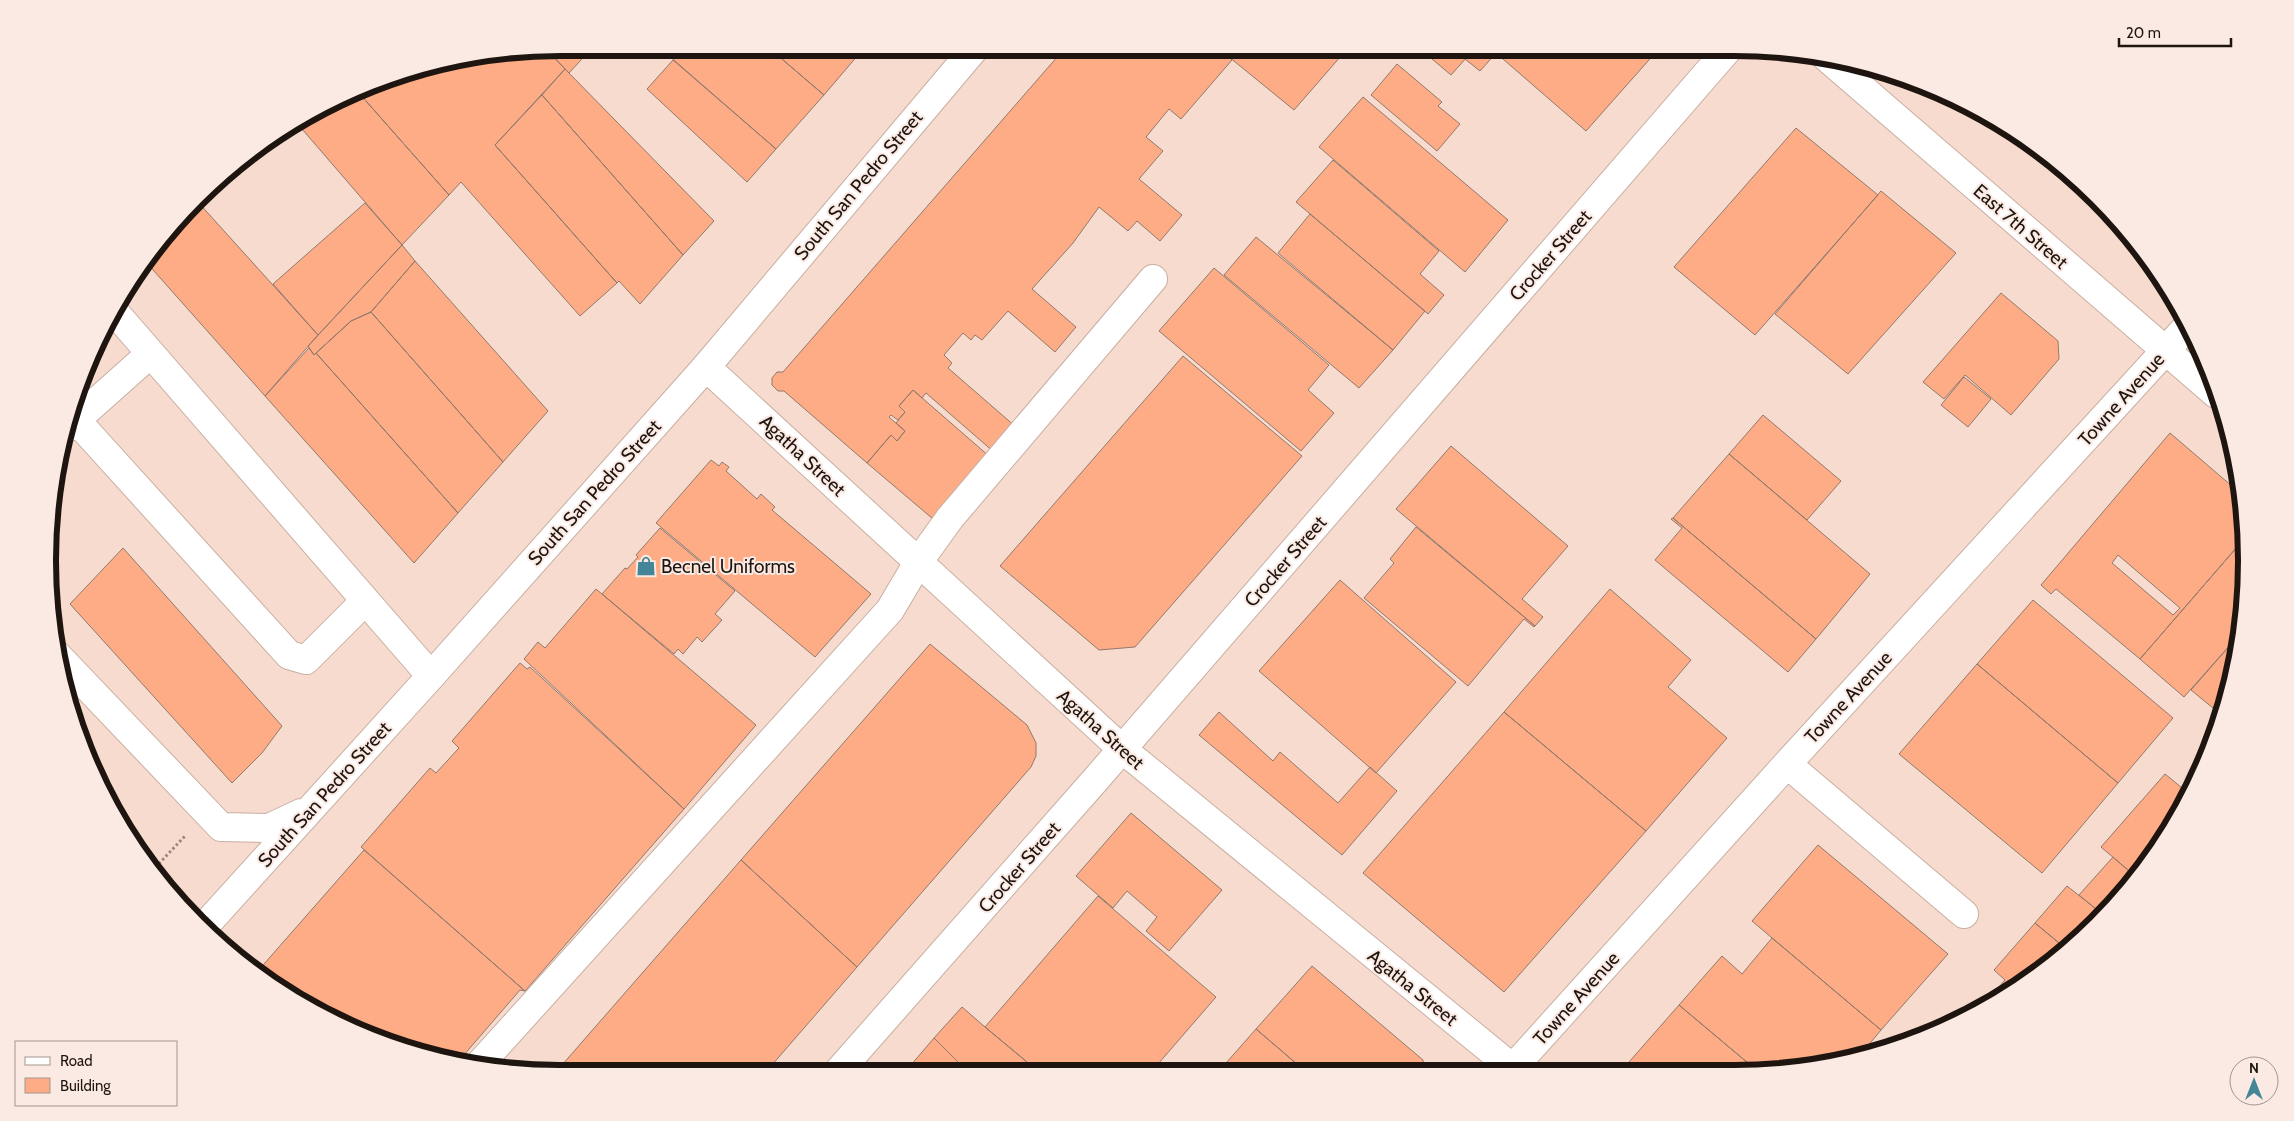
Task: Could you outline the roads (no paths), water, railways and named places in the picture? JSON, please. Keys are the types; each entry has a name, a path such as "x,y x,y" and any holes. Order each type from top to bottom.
{"street":[{"name":"South San Pedro Street","path":"209,922 706,367 967,56"},
{"name":"Crocker Street","path":"843,1065 1122,750 1722,56"},
{"name":"East 7th Street","path":"1838,67 2206,385"},
{"path":"486,1059 890,610 919,562 950,518 1153,279"},
{"path":"119,317 431,676"},
{"name":"Towne Avenue","path":"1517,1065 1786,764 2183,331"},
{"path":"76,419 150,354"},
{"name":"Agatha Street","path":"706,367 1122,750 1507,1065"},
{"path":"74,427 289,655 306,660 365,601"},
{"path":"67,665 221,827 270,828 312,808"},
{"path":"1786,764 1964,914"}],"place":[{"name":"Becnel Uniforms","path":"646,566"}]}
